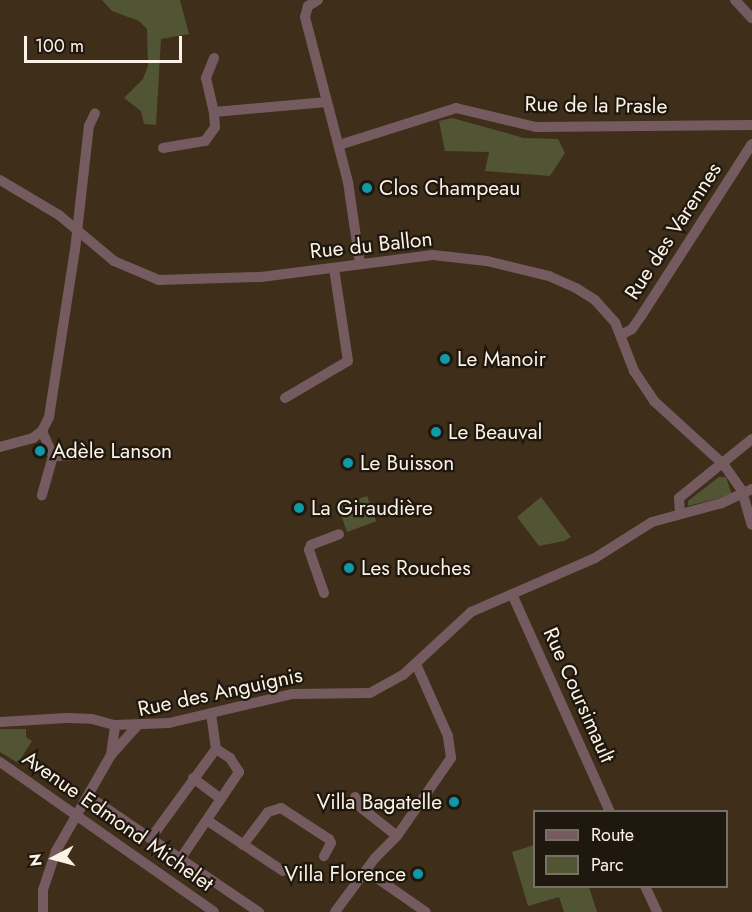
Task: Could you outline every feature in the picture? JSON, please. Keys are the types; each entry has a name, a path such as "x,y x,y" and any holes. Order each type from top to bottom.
{"street":[{"path":"318,0 308,6 305,17 339,146 360,264"},
{"path":"735,0 752,18"},
{"path":"164,148 205,141 215,127 206,78 214,58"},
{"path":"214,112 327,102"},
{"name":"Rue de la Prasle","path":"339,146 456,108 536,127 752,125"},
{"path":"0,447 22,442 42,431 49,417 77,231 88,126 95,113"},
{"name":"Rue des Varennes","path":"623,334 632,329 643,313 752,144"},
{"name":"Rue du Ballon","path":"0,180 59,215 114,261 159,280 261,277 433,255 487,261 549,276 595,300 623,334 634,371 654,401 724,465 747,490 752,525"},
{"path":"285,398 348,361 334,268"},
{"path":"42,431 53,456 42,495"},
{"path":"680,513 679,498 724,465 752,439"},
{"path":"53,456 84,455"},
{"name":"Rue des Anguignis","path":"45,910 47,874 76,816 111,756 137,726 211,715 292,694 370,693 385,687 416,664 471,612 610,550 643,527 680,513 722,503 747,490"},
{"path":"324,593 309,550 311,545 339,534"},
{"name":"Rue Coursimault","path":"512,594 609,810"},
{"path":"335,912 368,872 375,858 397,836 443,770 452,748 416,664"},
{"path":"181,858 208,821 239,768 216,749 211,715"},
{"path":"0,723 93,718 115,725 137,726"},
{"path":"111,756 115,725"},
{"path":"151,838 216,749"},
{"name":"Avenue Edmond Michelet","path":"0,763 214,912"},
{"path":"193,778 221,799"},
{"path":"88,796 259,912"},
{"path":"355,796 359,807 397,836"},
{"path":"243,844 268,812 281,808 329,839 331,843 324,856"},
{"path":"208,821 283,871"},
{"path":"368,872 426,912"},
{"path":"646,888 657,912"}],"green space":[{"path":"102,0 180,0 189,34 161,39 156,125 144,124 141,111 124,98 143,79 148,66 147,29 139,21 112,11"},
{"path":"452,118 524,138 558,139 565,153 550,176 485,171 489,152 445,151 439,121"},
{"path":"719,477 726,477 732,495 688,506 688,501"},
{"path":"367,496 376,521 347,532 338,507"},
{"path":"541,497 571,537 564,541 539,546 517,517"},
{"path":"0,729 26,729 26,737 32,741 18,763 0,752"},
{"path":"533,845 533,888 589,888 597,912 564,912 559,897 528,906 512,852"}],"place":[{"name":"Clos Champeau","path":"367,188"},
{"name":"Le Manoir","path":"445,359"},
{"name":"Le Beauval","path":"436,432"},
{"name":"Adèle Lanson","path":"40,451"},
{"name":"Le Buisson","path":"348,463"},
{"name":"La Giraudière","path":"299,508"},
{"name":"Les Rouches","path":"349,568"},
{"name":"Villa Bagatelle","path":"454,802"},
{"name":"Villa Florence","path":"418,874"}]}
